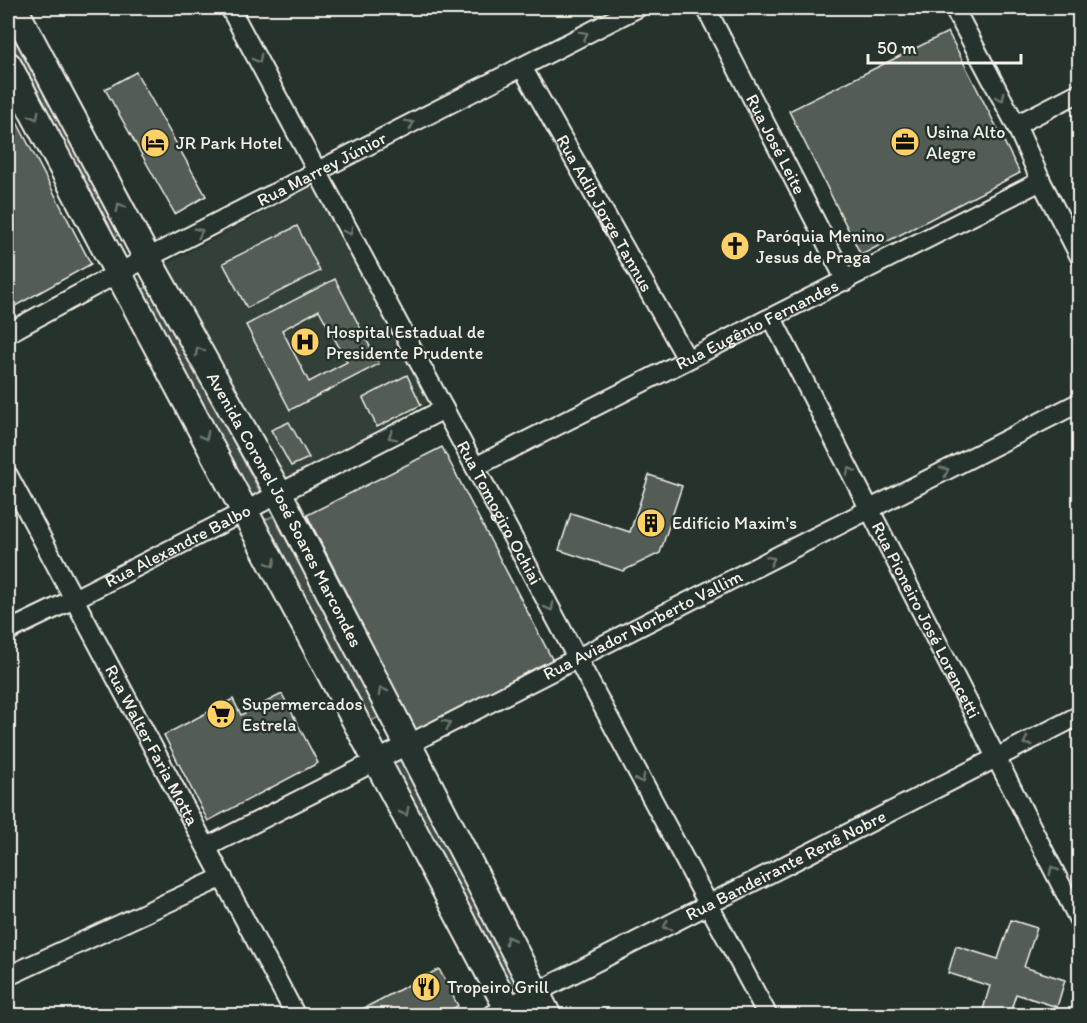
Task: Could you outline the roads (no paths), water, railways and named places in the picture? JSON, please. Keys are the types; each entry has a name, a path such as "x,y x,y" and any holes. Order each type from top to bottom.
{"main road":[{"name":"Avenida Coronel José Soares Marcondes","path":"15,10 147,258 279,494 548,1016"},
{"name":"Avenida Coronel José Soares Marcondes","path":"8,65 377,761 503,1013"}],"street":[{"name":"Rua Tomogiro Ochiai","path":"230,8 768,1016"},
{"name":"Rua Marrey Júnior","path":"8,333 118,273 522,67 611,14 637,8"},
{"name":"Rua José Leite","path":"706,8 846,281"},
{"path":"954,8 1016,125 1041,181 1080,257"},
{"name":"Rua Adib Jorge Tannus","path":"522,67 687,359"},
{"path":"1016,125 1080,92"},
{"name":"Rua Eugênio Fernandes","path":"475,467 1041,181"},
{"name":"Rua Pioneiro José Lorencetti","path":"772,318 1080,922"},
{"name":"Rua Aviador Norberto Vallim","path":"207,848 1080,402"},
{"name":"Rua Alexandre Balbo","path":"8,631 444,409"},
{"name":"Rua Walter Faria Motta","path":"8,475 296,1016"},
{"name":"Rua Bandeirante Renê Nobre","path":"503,1013 536,993 708,904 1080,715"},
{"path":"8,976 223,877"}],"place":[{"name":"Usina Alto Alegre","path":"905,142"},
{"name":"JR Park Hotel","path":"155,143"},
{"name":"Paróquia Menino Jesus de Praga","path":"735,246"},
{"name":"Hospital Estadual de Presidente Prudente","path":"305,342"},
{"name":"Edifício Maxim's","path":"651,523"},
{"name":"Supermercados Estrela","path":"221,714"},
{"name":"Tropeiro Grill","path":"426,987"}]}
